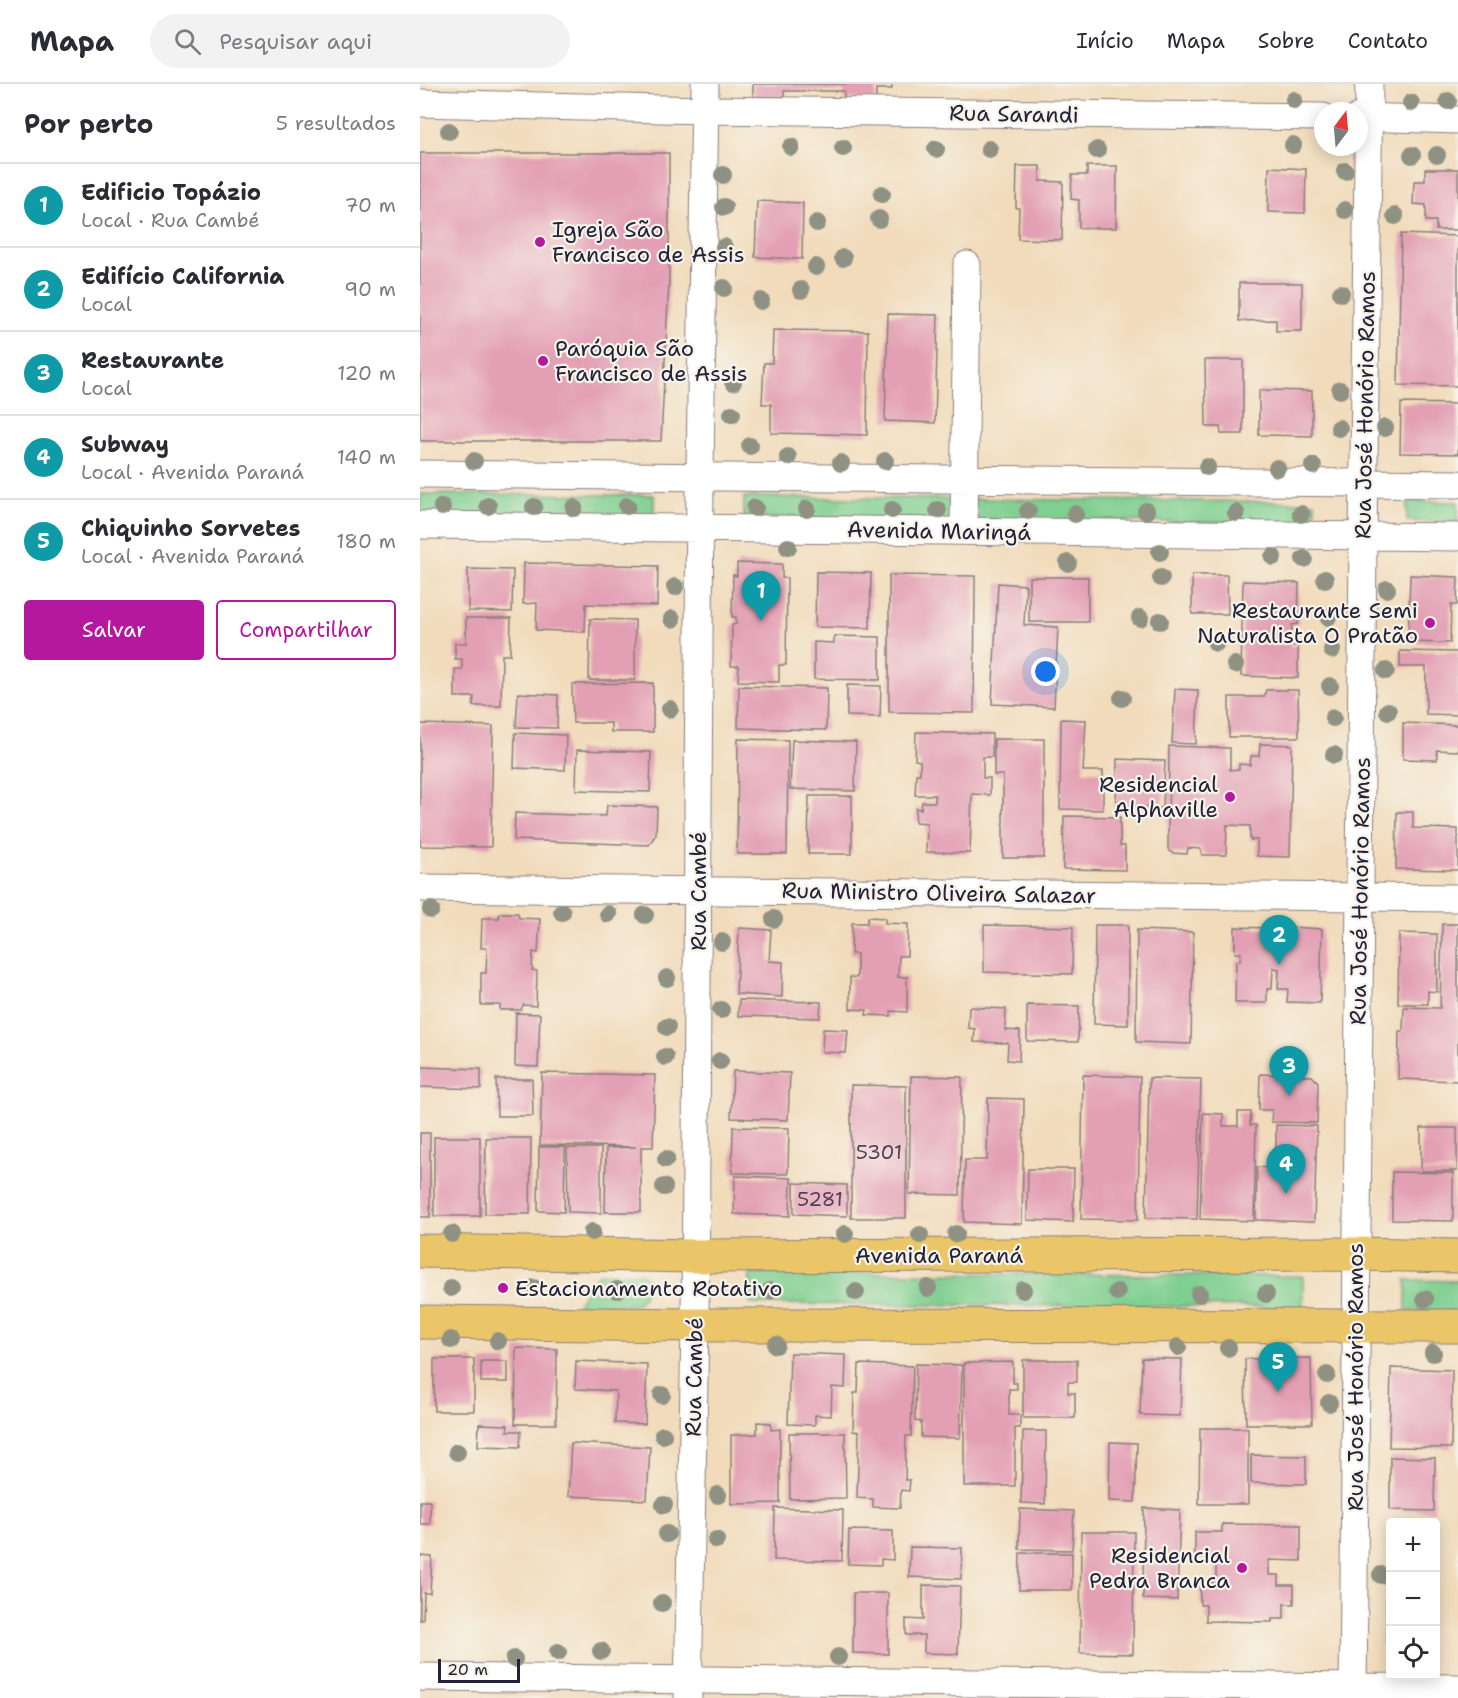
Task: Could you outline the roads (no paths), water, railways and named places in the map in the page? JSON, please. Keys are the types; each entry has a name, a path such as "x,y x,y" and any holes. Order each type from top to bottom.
{"main road":[{"name":"Avenida Paraná","path":"420,1251 695,1256 1356,1254 1458,1256"},
{"path":"420,1322 695,1325 1458,1326"}],"street":[{"name":"Rua José Honório Ramos","path":"1366,102 1369,84"},
{"name":"Rua Sarandi","path":"420,103 705,97 1314,117"},
{"name":"Rua Cambé","path":"688,1689 695,1325 700,476 705,97"},
{"path":"1368,117 1458,120"},
{"name":"Rua José Honório Ramos","path":"1353,1693 1364,483 1364,156"},
{"path":"964,531 967,265"},
{"path":"420,474 1458,484"},
{"name":"Avenida Maringá","path":"420,525 1458,537"},
{"name":"Rua Ministro Oliveira Salazar","path":"420,888 1458,898"},
{"path":"420,1677 688,1689 1353,1693 1458,1688"}],"place":[{"name":"Igreja São Francisco de Assis","path":"540,242"},
{"name":"Paróquia São Francisco de Assis","path":"543,361"},
{"name":"Edificio Topázio","path":"761,621"},
{"name":"Restaurante Semi Naturalista O Pratão","path":"1430,623"},
{"name":"Residencial Alphaville","path":"1230,797"},
{"name":"Edifício California","path":"1279,965"},
{"name":"Restaurante","path":"1289,1096"},
{"name":"Subway","path":"1286,1194"},
{"name":"Estacionamento Rotativo","path":"503,1288"},
{"name":"Chiquinho Sorvetes","path":"1278,1392"},
{"name":"Residencial Pedra Branca","path":"1242,1568"}]}
